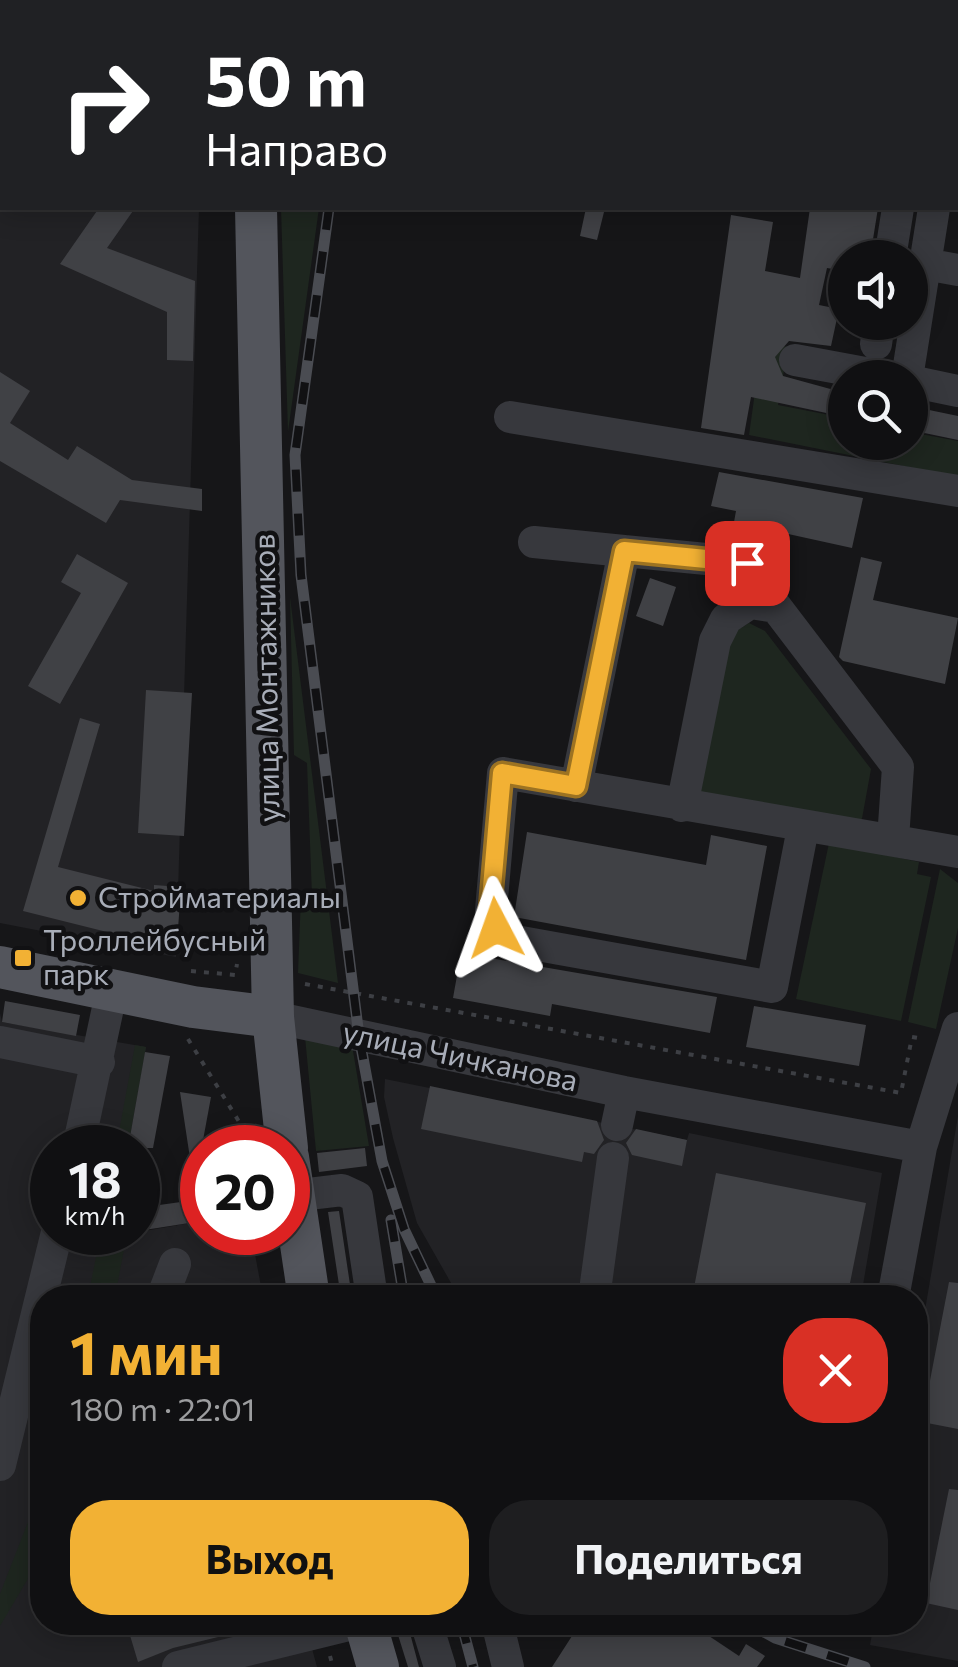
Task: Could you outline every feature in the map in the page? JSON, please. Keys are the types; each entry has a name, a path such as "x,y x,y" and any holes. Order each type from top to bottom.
{"main road":[{"name":"улица Монтажников","path":"256,210 262,985 283,1125"},
{"name":"улица Чичканова","path":"0,968 193,1007 262,985"},
{"path":"302,1255 307,1285"},
{"path":"367,1635 378,1667"}],"lane":[{"path":"893,240 898,210"},
{"path":"928,242 934,210"},
{"path":"928,265 958,270"},
{"path":"795,360 828,366"},
{"path":"928,384 958,391"},
{"path":"510,418 958,491"},
{"path":"534,542 747,563 898,767 893,839"},
{"path":"576,786 624,551"},
{"path":"682,806 715,641 736,610 750,603 776,607"},
{"path":"803,828 772,988 510,940 496,928 490,910 502,773 958,852"},
{"name":"улица Чичканова","path":"262,985 624,1092 921,1147"},
{"path":"84,1125 112,989"},
{"path":"895,1285 921,1147 956,1036"},
{"path":"0,1042 99,1062"},
{"path":"596,1285 624,1092"},
{"path":"310,1181 358,1197 370,1285"},
{"path":"44,1285 51,1255"},
{"path":"167,1285 175,1264"},
{"path":"0,1464 30,1342"},
{"path":"178,1667 268,1656 327,1635"},
{"path":"430,1635 440,1667"},
{"path":"500,1635 508,1667"}],"path":[{"path":"184,969 901,1093 912,1037 956,1036"},
{"path":"187,1038 245,1125"}],"shaded area":[{"path":"0,210 199,210 176,957 0,923"},
{"path":"281,210 319,210 288,432"},
{"path":"762,342 788,347 778,405 828,415 828,451 749,435"},
{"path":"928,435 958,441 958,477 873,460 928,460"},
{"path":"290,597 338,983 298,973 301,896 312,896 307,763 294,755"},
{"path":"749,623 765,631 871,769 861,824 700,793 723,639"},
{"path":"829,843 919,862 917,874 931,877 901,1021 796,999"},
{"path":"940,869 958,883 958,928 936,1029 908,1022"},
{"path":"0,1013 2,1022 146,1047 132,1125 30,1125 30,1255 160,1255 160,1228 180,1225 180,1255 255,1255 261,1285 30,1285 30,1635 308,1635 317,1667 0,1667"},
{"path":"305,1037 352,1045 369,1146 316,1151"},
{"path":"135,1045 146,1047 132,1125 120,1125"},
{"path":"385,1079 687,1140 689,1133 882,1173 863,1285 452,1285 417,1223 384,1097"},
{"path":"958,1116 958,1661 870,1645 872,1635 928,1635 928,1293"},
{"path":"96,1255 123,1255 117,1285 90,1285"},
{"path":"30,1517 30,1575 0,1626 0,1594"}],"building":[{"path":"98,210 134,210 107,248 195,281 193,361 167,360 167,312 60,264"},
{"path":"586,210 604,212 597,240 580,236"},
{"path":"810,210 878,210 873,240 828,240 828,268 819,305 828,307 831,346 789,341 775,357 783,376 828,388 828,413 751,397 744,435 701,428 731,215 773,222 765,271 800,278"},
{"path":"0,372 30,391 10,423 68,460 77,446 132,480 202,489 202,511 120,500 106,523 0,461"},
{"path":"928,410 958,416 958,440 928,434"},
{"path":"719,472 863,498 852,548 734,522 736,511 711,506"},
{"path":"77,554 128,583 60,704 28,686 81,593 61,582"},
{"path":"861,557 882,562 873,600 958,618 945,684 839,657"},
{"path":"650,578 676,587 663,626 636,616"},
{"path":"146,690 192,693 184,836 138,833"},
{"path":"80,718 100,724 58,867 154,891 154,885 181,887 177,943 143,941 23,911"},
{"path":"527,832 706,865 711,835 767,846 746,960 514,917"},
{"path":"461,953 717,997 710,1033 552,1004 550,1016 453,998"},
{"path":"5,1001 80,1015 76,1036 2,1022"},
{"path":"754,1006 866,1025 859,1066 746,1047"},
{"path":"145,1052 170,1056 157,1125 132,1125"},
{"path":"430,1086 597,1121 604,1140 594,1154 584,1152 582,1162 421,1129"},
{"path":"180,1092 211,1097 206,1125 185,1125"},
{"path":"636,1129 687,1140 682,1166 632,1155 626,1143"},
{"path":"365,1148 367,1166 319,1172 317,1153"},
{"path":"716,1173 866,1203 850,1285 694,1285"},
{"path":"180,1202 180,1224 160,1228 160,1205"},
{"path":"339,1211 350,1285 339,1285 328,1212"},
{"path":"949,1282 958,1283 958,1429 928,1423 928,1391"},
{"path":"949,1489 958,1490 958,1610 928,1603"},
{"path":"130,1635 226,1635 173,1648 138,1662"},
{"path":"398,1635 410,1635 419,1667 408,1667"},
{"path":"573,1635 708,1635 739,1656 746,1644 765,1656 757,1667 552,1667"}],"railway":[{"path":"329,210 295,455 301,575 359,1036 382,1161 404,1229 431,1285"},
{"path":"391,1220 402,1285"},
{"path":"464,1635 473,1667"},
{"path":"770,1635 865,1667"}],"place":[{"name":"Стройматериалы","path":"78,898"},
{"name":"Троллейбусный парк","path":"23,958"}],"route":[{"path":"496,928 490,910 502,773 576,786 624,551 747,563"}]}
